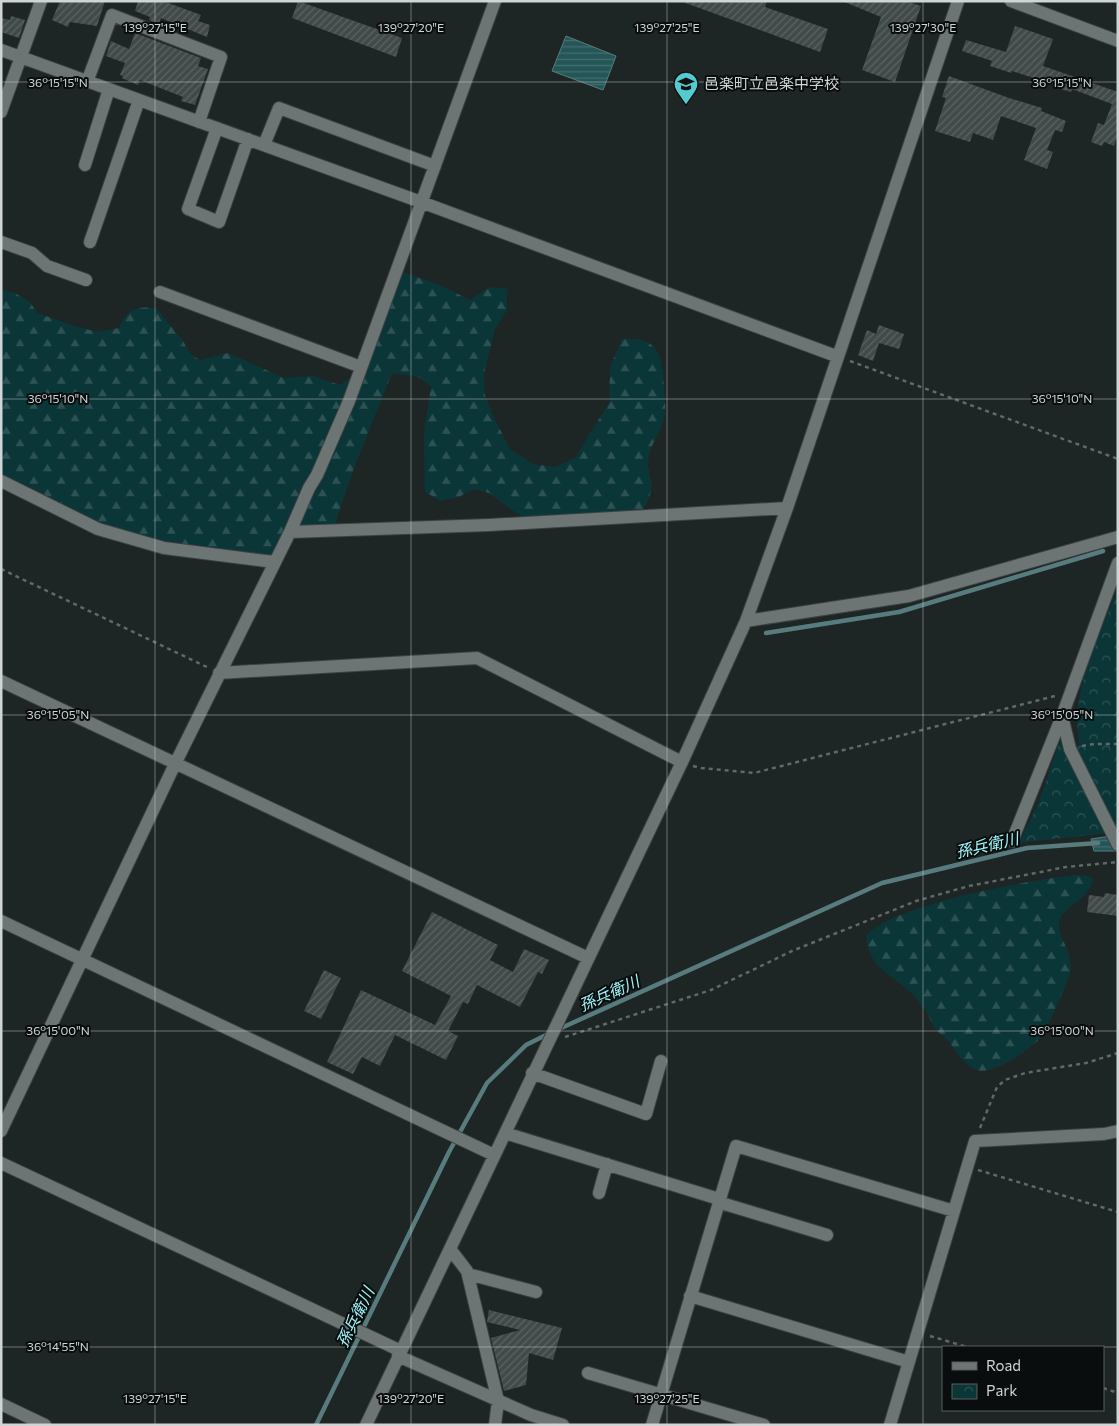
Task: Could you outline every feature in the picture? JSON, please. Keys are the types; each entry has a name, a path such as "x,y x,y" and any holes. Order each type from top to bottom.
{"street":[{"path":"1,112 41,1"},
{"path":"1,1131 175,764 317,475 361,367 495,1"},
{"path":"366,1425 532,1073 682,762 746,621 787,508 836,356 958,1"},
{"path":"1011,1 1118,41"},
{"path":"87,82 112,15 221,58 199,122"},
{"path":"1,50 421,202 836,356"},
{"path":"85,165 109,89"},
{"path":"90,242 139,100"},
{"path":"264,145 279,108 435,166"},
{"path":"216,128 188,209 219,222 248,139"},
{"path":"1,242 32,253 48,266 86,280"},
{"path":"160,292 361,367"},
{"path":"1,481 98,529 164,548 274,562"},
{"path":"290,532 489,525 787,508"},
{"path":"746,621 908,596 1118,537"},
{"path":"1012,840 1062,716 1118,563"},
{"path":"220,672 477,658 682,762"},
{"path":"1,681 588,958"},
{"path":"1062,716 1070,749 1118,845"},
{"path":"1,921 494,1155"},
{"path":"532,1073 646,1114 661,1061"},
{"path":"890,1425 975,1141 1104,1134 1118,1131"},
{"path":"505,1133 827,1235"},
{"path":"652,1425 736,1146 954,1211"},
{"path":"1,1162 400,1353 498,1402 530,1415 563,1425"},
{"path":"599,1193 607,1164"},
{"path":"450,1249 468,1274 498,1402 495,1425"},
{"path":"468,1274 536,1292"},
{"path":"690,1296 909,1362"},
{"path":"588,1373 662,1393 764,1425"},
{"path":"1,1404 45,1425"}],"path":[{"path":"836,356 1118,459"},
{"path":"1,569 220,672"},
{"path":"682,762 701,768 754,773 1071,692"},
{"path":"1070,749 1094,744 1118,744"},
{"path":"547,1042 712,990 792,950 916,901 969,886 1057,869 1118,862"},
{"path":"975,1141 997,1087 1005,1080 1025,1073 1086,1063 1118,1053"},
{"path":"967,1167 1118,1212"},
{"path":"917,1332 964,1346"},
{"path":"1104,1388 1118,1393"}],"green space":[{"path":"399,271 440,285 470,300 490,287 507,289 507,310 495,329 484,373 484,392 492,414 510,449 533,464 555,467 575,458 609,403 610,367 622,339 644,341 656,350 662,365 665,413 650,451 648,466 652,486 648,500 639,517 530,523 489,493 474,489 459,497 441,501 425,492 424,434 431,386 418,377 392,373 354,468 334,527 286,528 274,555 261,556 165,541 101,523 1,475 1,290 15,293 30,302 37,313 97,332 119,328 125,317 133,310 138,308 156,308 190,352 200,360 228,353 284,378 313,376 340,385 367,365"},
{"path":"1118,588 1118,832 1016,843 1036,808 1059,743 1080,746 1077,726 1082,686 1095,646"},
{"path":"1075,875 1089,876 1093,879 1086,893 1064,912 1059,922 1059,928 1071,965 1070,973 1061,996 1040,1038 1019,1055 992,1069 977,1070 964,1061 936,1030 926,1011 909,990 875,962 868,947 866,936 881,924 932,904 997,888"}],"shaded area":[{"path":"566,36 616,56 603,90 552,71"},
{"path":"1118,835 1118,851 1094,851 1091,839"}],"building":[{"path":"60,1 105,1 97,26 70,22 68,27 52,20"},
{"path":"138,1 163,1 201,15 198,21 210,25 207,37 161,18 159,24 149,20 150,17 135,11"},
{"path":"298,1 402,38 396,57 292,18"},
{"path":"680,1 767,1 765,7 828,29 820,52"},
{"path":"842,1 906,1 921,6 895,82 862,70 881,17"},
{"path":"11,16 25,20 19,38 1,32 1,18 10,20"},
{"path":"1015,26 1053,39 1043,66 1118,92 1118,134 1114,146 1104,142 1102,146 1091,142 1098,123 1104,125 1112,104 1072,89 1071,92 1012,71 1011,73 990,66 992,61 962,51 966,40 1006,52"},
{"path":"135,33 201,58 198,66 208,69 195,105 181,101 183,97 140,80 138,85 122,78 123,76 120,75 125,63 106,56 111,41 129,49"},
{"path":"949,76 1042,108 1041,111 1066,121 1062,132 1055,130 1047,150 1053,152 1047,169 1024,160 1036,128 1001,116 993,140 973,133 970,142 935,131 946,98 942,97"},
{"path":"879,325 904,334 899,349 879,343 873,361 858,355 867,330 876,334"},
{"path":"1105,893 1118,895 1118,916 1087,912 1089,895 1104,897"},
{"path":"432,912 498,945 490,960 513,972 524,949 549,960 542,974 538,972 520,1007 477,985 468,1004 463,1002 448,1031 458,1036 446,1060 395,1035 380,1066 362,1057 353,1074 327,1062 361,990 435,1025 451,996 402,971"},
{"path":"324,970 341,978 321,1019 304,1011"},
{"path":"489,1310 562,1328 553,1360 529,1353 526,1385 504,1391 491,1338 520,1330 487,1322"}],"waterway":[{"path":"766,633 899,612 1103,551"},
{"name":"孫兵衛川","path":"559,1029 882,883 1027,848 1098,843"},
{"name":"孫兵衛川","path":"316,1425 449,1152 487,1083 526,1045 550,1033"}],"place":[{"name":"邑楽町立邑楽中学校","path":"686,105"}]}
